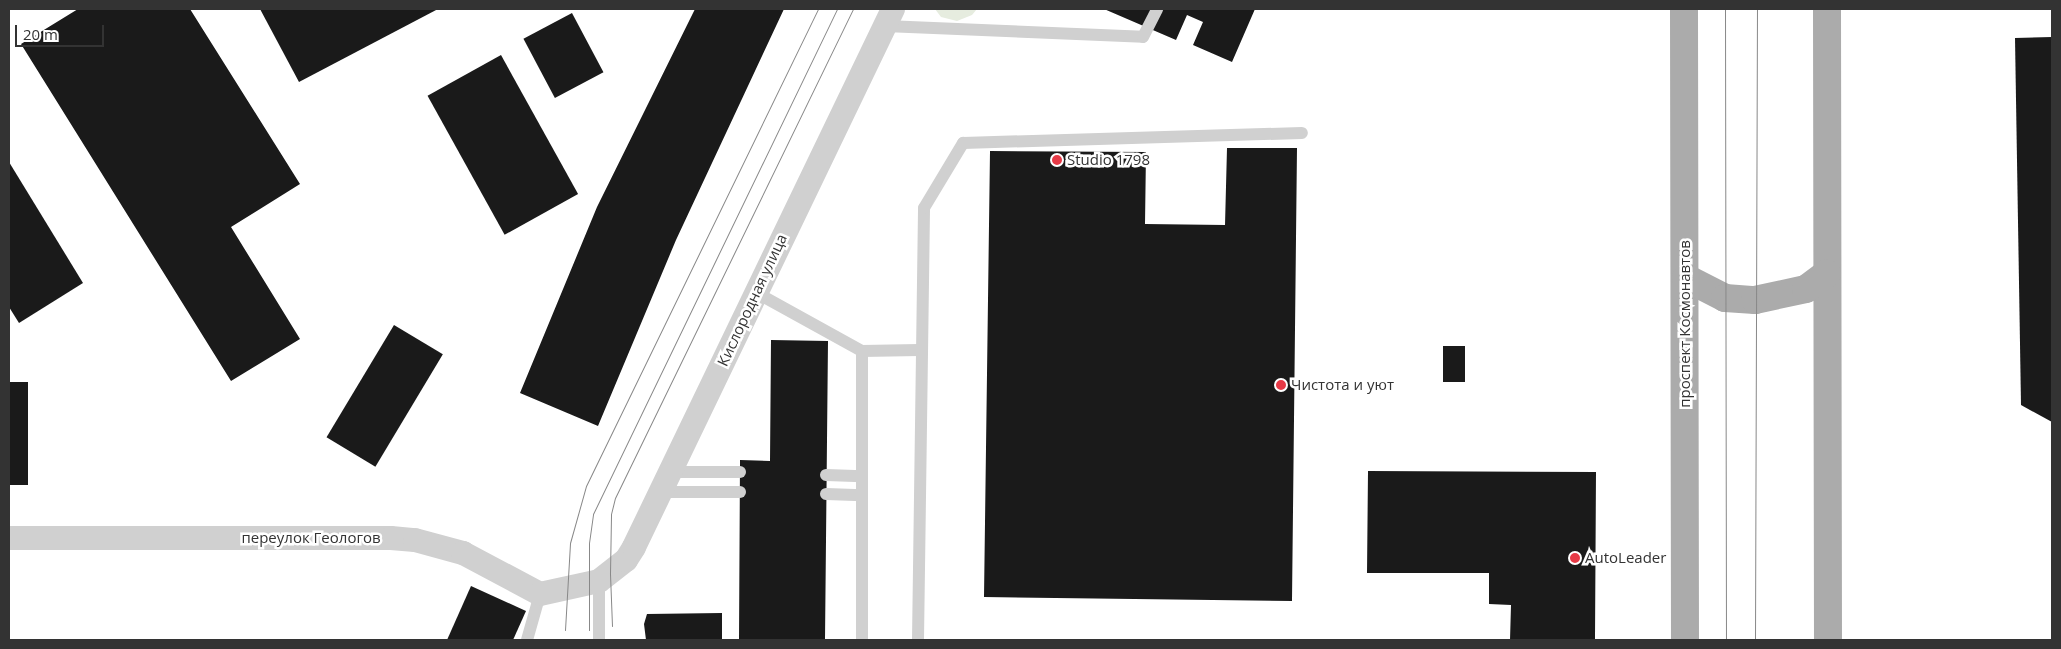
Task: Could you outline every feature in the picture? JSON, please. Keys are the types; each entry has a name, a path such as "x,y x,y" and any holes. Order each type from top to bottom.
{"main road":[{"name":"проспект Космонавтов","path":"1684,9 1686,278 1684,640"},
{"path":"1827,9 1828,640"},
{"path":"1686,278 1725,298 1755,300 1806,289 1827,273"}],"street":[{"name":"Кислородная улица","path":"599,581 626,560 666,482 754,292 889,17"},
{"name":"переулок Геологов","path":"9,538 415,540 463,553 540,594"},
{"path":"540,594 599,581"}],"lane":[{"path":"889,17 1143,38 1157,9"},
{"path":"918,640 919,350 924,208 964,143 1302,133"},
{"path":"754,292 862,351 919,350"},
{"path":"862,351 862,640"},
{"path":"666,482 740,472"},
{"path":"826,475 862,476"},
{"path":"666,482 740,492"},
{"path":"826,494 862,495"},
{"path":"599,581 599,640"},
{"path":"527,640 540,594"}],"shaded area":[{"path":"935,9 977,9 972,15 957,21 941,17"}],"building":[{"path":"78,9 190,9 300,184 231,227 300,339 231,381 21,44"},
{"path":"260,9 438,9 299,82"},
{"path":"695,9 784,9 676,240 598,426 520,393 597,207"},
{"path":"1104,9 1255,9 1232,62 1193,45 1203,22 1187,15 1176,40"},
{"path":"572,13 603,72 555,98 523,39"},
{"path":"2052,37 2052,422 2021,405 2015,38"},
{"path":"501,55 578,194 505,235 428,96"},
{"path":"1227,148 1297,148 1292,601 984,597 990,151 1146,152 1145,224 1225,225"},
{"path":"9,162 83,283 19,323 9,307"},
{"path":"394,325 443,354 375,467 327,437"},
{"path":"771,340 828,341 825,640 739,640 740,460 770,461"},
{"path":"1443,346 1465,346 1465,382 1443,382"},
{"path":"9,382 28,382 28,485 9,485"},
{"path":"1368,471 1596,472 1595,640 1510,640 1511,605 1489,604 1489,573 1367,573"},
{"path":"471,586 526,611 513,640 447,640"},
{"path":"722,613 722,640 646,640 644,624 647,614"}],"tram line":[{"path":"565,630 570,543 586,486 818,9"},
{"path":"589,630 589,543 593,514 837,9"},
{"path":"612,626 610,573 611,514 615,498 853,9"},
{"path":"1725,9 1726,640"},
{"path":"1755,640 1757,9"}],"place":[{"name":"Studio 1798","path":"1057,160"},
{"name":"Чистота и уют","path":"1281,385"},
{"name":"AutoLeader","path":"1575,558"}]}
